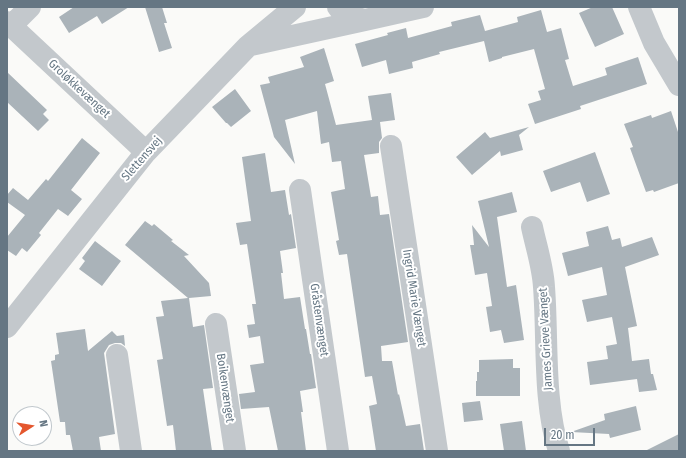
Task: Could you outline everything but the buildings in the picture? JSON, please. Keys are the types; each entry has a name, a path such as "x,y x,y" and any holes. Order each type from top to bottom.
{"street":[{"name":"Groløkkevænget","path":"30,7 9,24 146,152"},
{"name":"Slettensvej","path":"7,327 146,152 248,46 295,7"},
{"path":"338,7 344,15 365,20"},
{"path":"248,46 423,7"},
{"path":"639,7 654,43 679,85"},
{"name":"Ingrid Marie Vænget","path":"391,146 437,451"},
{"name":"Gråstenvænget","path":"300,190 338,451"},
{"name":"James Grieve Vænget","path":"532,227 544,285 549,400 555,439 559,451"},
{"name":"Boikenvænget","path":"216,324 235,451"},
{"path":"118,355 132,451"}]}
